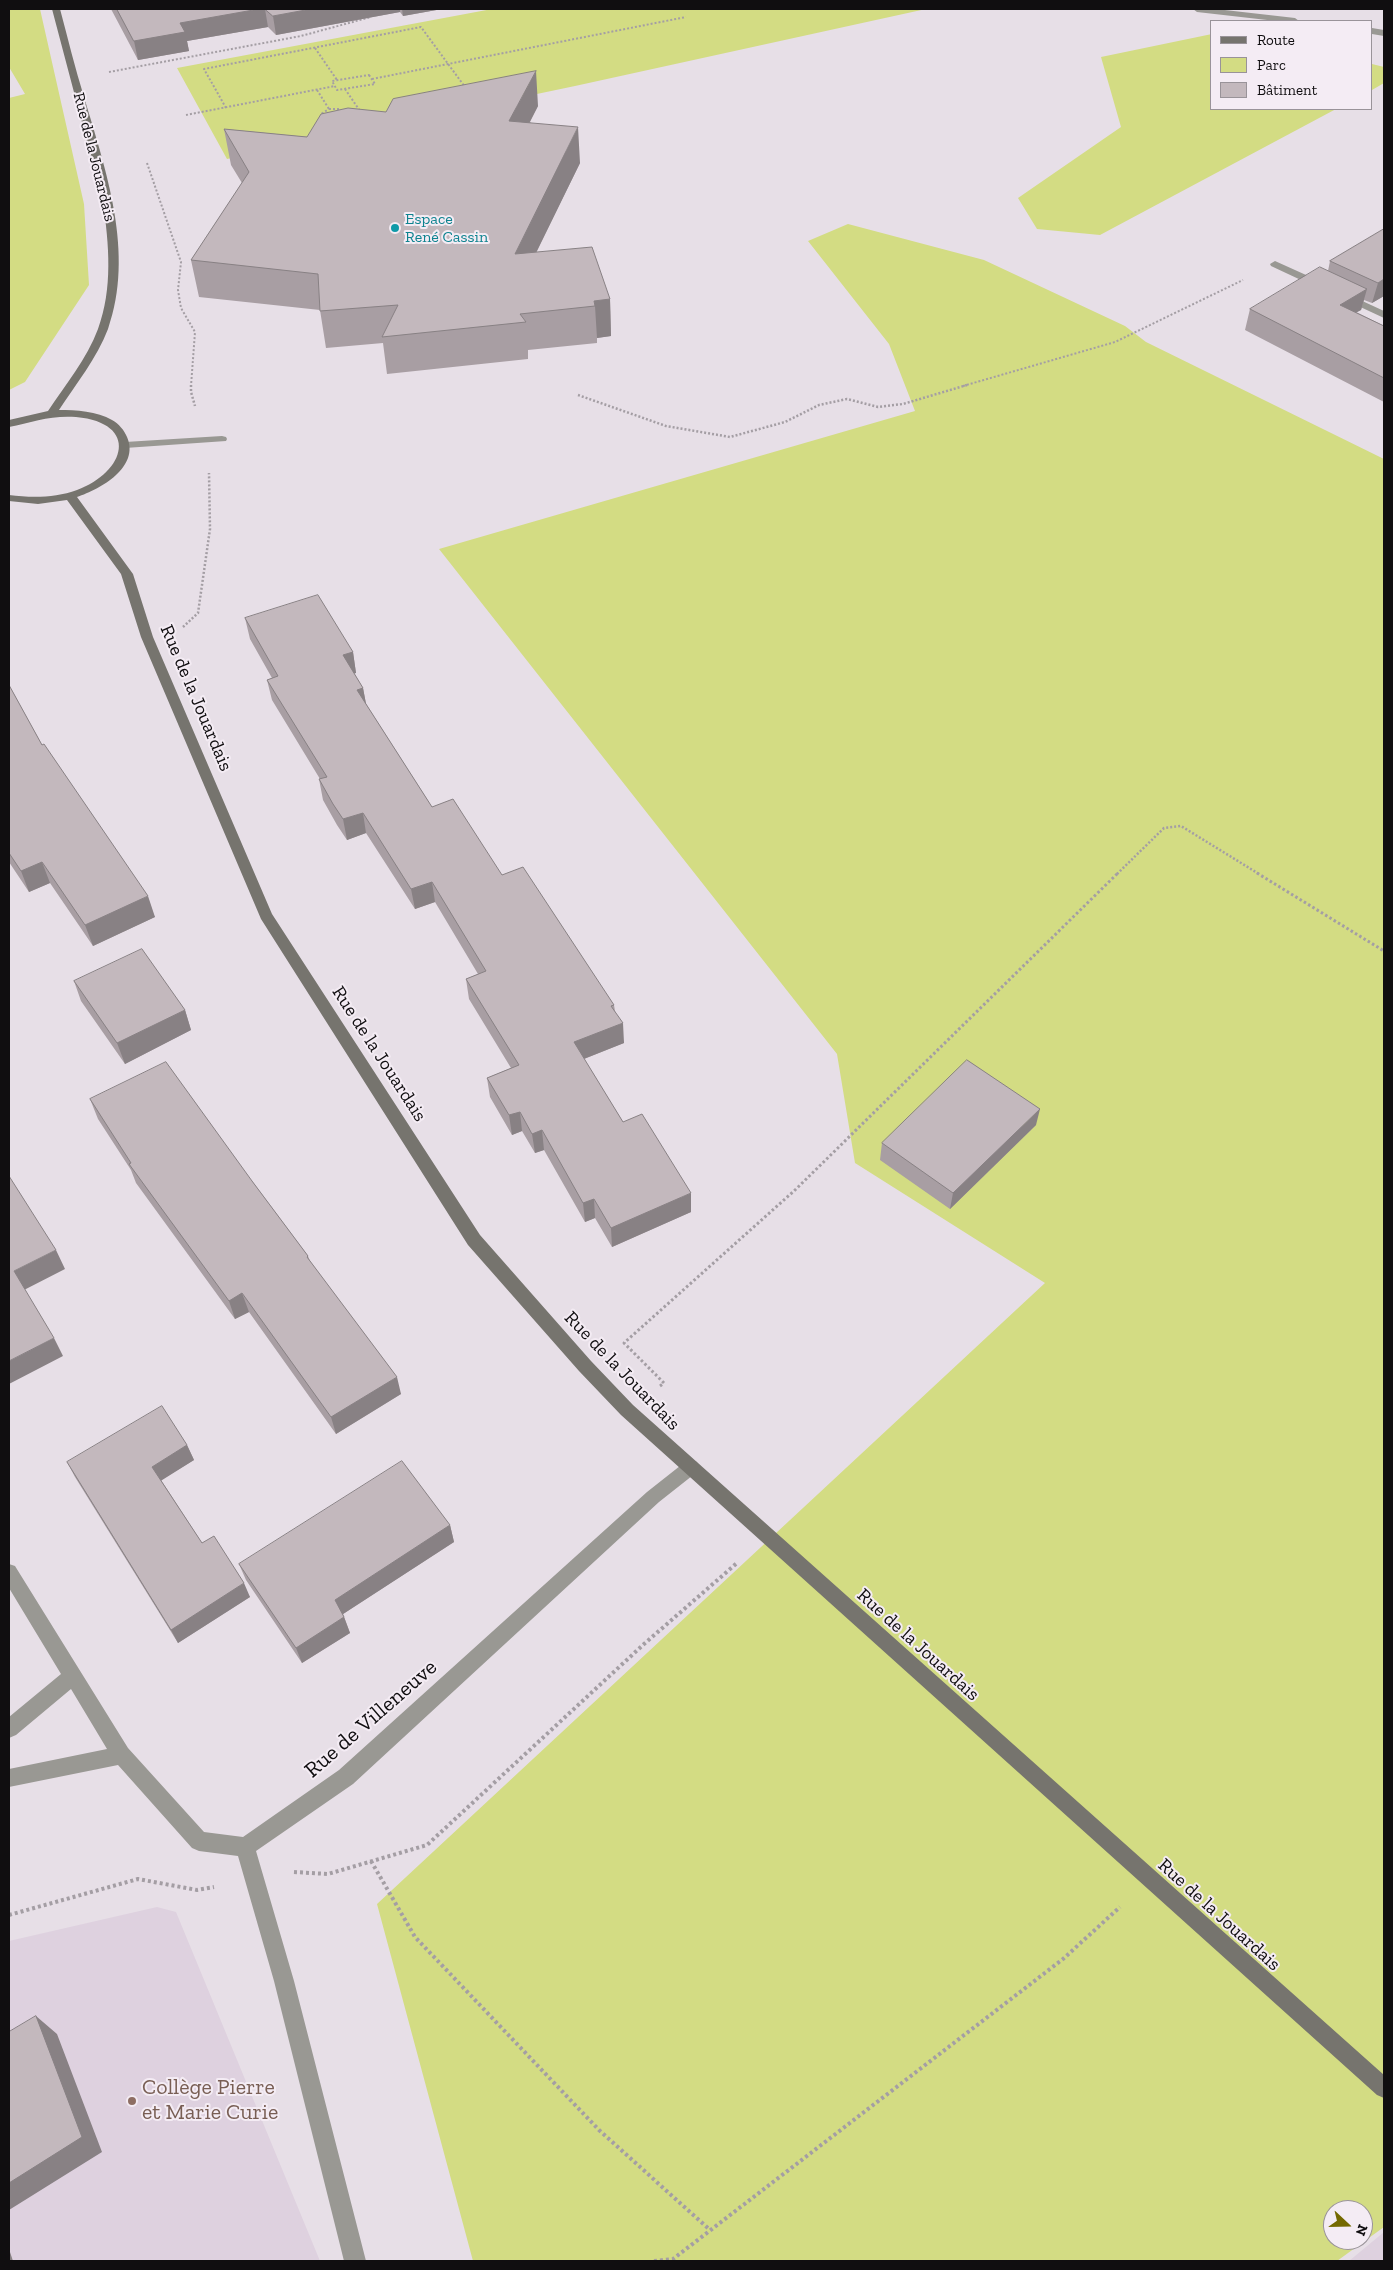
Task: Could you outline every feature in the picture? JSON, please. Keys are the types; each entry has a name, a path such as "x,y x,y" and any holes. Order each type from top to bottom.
{"main road":[{"name":"Rue de la Jouardais","path":"52,413 84,364 102,329 113,292 112,231 96,156 56,9"},
{"path":"9,424 33,416 52,413 74,413 109,424 120,433 125,445 122,460 111,474 93,487 70,496 46,501 9,498"},
{"name":"Rue de la Jouardais","path":"70,496 127,574 147,637 266,915 474,1240 578,1359 627,1410 1384,2088"}],"street":[{"path":"1197,9 1287,20"},
{"path":"1275,264 1384,315"},
{"path":"125,445 222,439"},
{"name":"Rue de Villeneuve","path":"245,1847 346,1778 653,1497 691,1467"},
{"path":"9,1572 121,1755 200,1841 245,1847 284,1980 355,2261"},
{"path":"9,1729 73,1676"},
{"path":"9,1778 121,1755"}],"path":[{"path":"74,79 300,36 371,17"},
{"path":"372,79 686,17"},
{"path":"226,108 204,69 420,27 468,91"},
{"path":"314,48 337,80"},
{"path":"369,75 372,79 375,84 337,90 332,81 369,75"},
{"path":"186,115 335,86"},
{"path":"345,89 361,114"},
{"path":"317,90 329,109"},
{"path":"329,109 340,110 345,114 336,120 322,118 321,114 329,109"},
{"path":"578,395 666,426 730,437 785,422 820,405 847,399 878,407 903,404 1115,342 1275,264"},
{"path":"627,1410 664,1383 624,1343 794,1191 1164,828 1181,826 1384,951"},
{"path":"9,1915 138,1879 198,1890 255,1881 298,1871 328,1874 427,1845 644,1644 768,1537"},
{"path":"371,1861 415,1937 599,2130 710,2230"},
{"path":"654,2261 673,2259 1063,1959 1150,1880"}],"shaded area":[{"name":"Collège Pierre et Marie Curie","path":"157,1907 176,1912 320,2261 9,2261 9,1941"},
{"path":"1384,2232 1384,2261 1349,2261 1362,2250 1373,2250 1373,2241"}],"green space":[{"path":"9,9 40,9 84,204 89,285 25,382 9,390 9,98 25,94 9,67"},
{"path":"492,9 926,9 575,86 227,159 177,68"},
{"path":"1210,34 1210,110 1334,110 1100,235 1037,229 1018,198 1121,127 1101,57"},
{"path":"1373,64 1384,67 1384,83 1373,89"},
{"path":"848,224 984,260 1125,326 1146,342 1384,459 1384,2227 1373,2235 1373,2200 1323,2200 1323,2250 1352,2250 1337,2261 473,2261 377,1904 1045,1283 855,1163 837,1054 439,549 915,411 889,344 808,241"}],"building":[{"path":"117,9 259,9 180,23 185,32 134,41"},
{"path":"265,9 311,9 273,16"},
{"name":"Espace René Cassin","path":"536,71 509,121 578,127 515,254 592,247 610,299 594,301 595,306 520,314 526,322 382,337 398,305 320,311 318,274 191,260 249,172 224,129 307,137 321,114 348,108 386,112 393,99"},
{"path":"1384,229 1384,279 1378,283 1330,261"},
{"path":"1320,267 1367,289 1340,305 1384,326 1384,378 1250,309"},
{"path":"318,595 353,652 343,655 363,688 357,690 432,807 453,799 502,875 523,867 614,1005 611,1006 623,1023 574,1042 623,1122 642,1114 691,1193 611,1228 594,1199 583,1203 542,1130 532,1134 520,1112 509,1115 487,1078 519,1065 466,979 486,971 432,882 411,889 363,813 343,819 319,779 327,777 267,680 278,676 245,618"},
{"path":"9,685 42,745 44,744 148,896 85,925 42,862 21,871 9,853"},
{"path":"142,949 185,1010 117,1043 74,981"},
{"path":"967,1060 1040,1109 953,1193 882,1143"},
{"path":"166,1062 307,1257 397,1377 331,1417 242,1293 229,1301 129,1164 131,1163 90,1099"},
{"path":"9,1176 56,1250 14,1271 54,1338 9,1361"},
{"path":"162,1406 187,1445 152,1467 202,1543 214,1536 244,1583 171,1630 67,1462"},
{"path":"402,1461 450,1525 335,1600 344,1617 296,1648 239,1564"},
{"path":"36,2016 82,2137 9,2183 9,2032"}],"place":[{"name":"Espace René Cassin","path":"395,228"},
{"name":"Collège Pierre et Marie Curie","path":"132,2101"}]}
